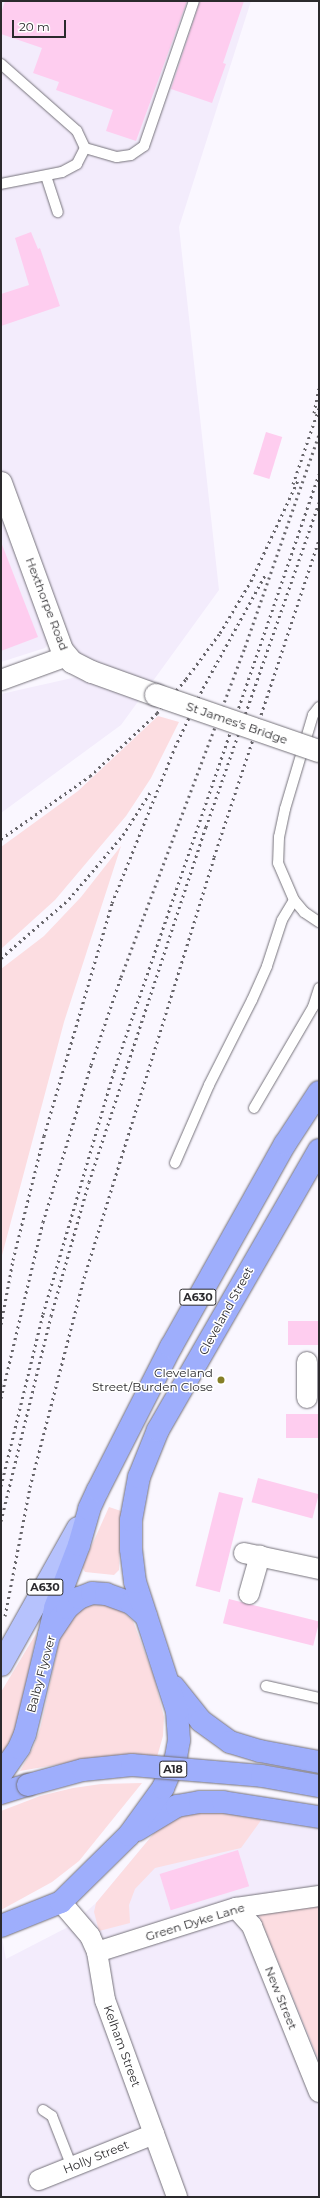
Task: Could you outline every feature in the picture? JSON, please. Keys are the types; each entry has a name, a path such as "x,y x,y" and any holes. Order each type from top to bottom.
{"highway":[{"name":"A630","path":"49,1635 55,1608 79,1545 88,1509 171,1347 282,1151 319,1092"},
{"name":"Cleveland Street","path":"146,1616 135,1582 131,1549 132,1520 139,1477 147,1453 245,1276 319,1150"},
{"name":"Balby Flyover","path":"1,1774 19,1748 25,1734 49,1635 67,1608 79,1598 92,1593 118,1597 146,1616"},
{"name":"A630","path":"1,1926 61,1902 130,1835 163,1788 176,1757 179,1740 177,1711 146,1616"},
{"path":"168,1680 201,1721 230,1742 260,1751 319,1762"},
{"name":"A18","path":"1,1793 83,1770 132,1765 262,1776 319,1786"},
{"path":"130,1835 177,1806 200,1802 223,1802 319,1817"}],"main road":[{"name":"A630","path":"1,1665 88,1509"}],"street":[{"name":"Hexthorpe Road","path":"1,483 62,650 72,662 92,672 156,695"},
{"path":"1,680 67,656"},
{"name":"St James's Bridge","path":"156,695 319,751"},
{"path":"306,1398 307,1362"},
{"path":"249,1594 252,1555 319,1569"},
{"name":"Green Dyke Lane","path":"97,1952 236,1908 319,1896"},
{"name":"Kelham Street","path":"61,1902 90,1936 97,1952 105,2000 177,2197"},
{"name":"New Street","path":"236,1908 252,1926 319,2092"},
{"name":"Holly Street","path":"39,2180 154,2134"}],"lane":[{"path":"1,64 77,131 85,148 118,157 131,155 144,146 194,1"},
{"path":"1,184 62,172 77,164 85,148"},
{"path":"46,176 58,212"},
{"path":"319,707 313,715 284,809 279,838 278,863 294,900 304,912 319,922"},
{"path":"176,1163 209,1085 252,1000 267,966 282,920 294,900"},
{"path":"254,1108 313,1007 319,988"},
{"path":"266,1686 319,1698"},
{"path":"43,2110 52,2116 72,2167"}],"shaded area":[{"path":"1,1 251,1 179,227 219,590 121,725 1,813 1,694 81,676 1,483"},
{"path":"1,506 50,640 45,648 1,662"},
{"path":"158,716 179,722 151,778 126,816 55,900 1,949 1,847 78,791"},
{"path":"121,846 64,1022 1,1259 1,969 44,936 81,897"},
{"path":"109,1507 121,1511 119,1570 114,1575 85,1572 82,1567"},
{"path":"104,1604 120,1609 133,1621 154,1677 164,1717 163,1736 157,1757 96,1758 20,1771 33,1748 40,1729 61,1634 79,1610 90,1605"},
{"path":"37,1632 16,1729 1,1756 1,1692"},
{"path":"142,1783 79,1861 52,1882 1,1910 1,1811 40,1796 73,1788 101,1784"},
{"path":"209,1811 319,1828 319,1905 258,1914 319,2061 319,2197 1,2197 1,1932 6,1959 70,1926 96,1903 160,1826"},
{"path":"209,1811 262,1819 241,1848 155,1868 135,1889 129,1905 130,1923 99,1931 94,1912 96,1903 160,1826 175,1817"},
{"path":"319,1906 319,2061 258,1913"}],"building":[{"path":"5,1 187,1 136,141 106,131 113,110 56,90 59,82 33,73 42,48 1,34 1,13"},
{"path":"200,1 244,1 223,63 226,64 212,103 171,89"},
{"path":"31,232 38,249 40,248 60,306 1,326 1,294 29,285 15,238"},
{"path":"266,432 282,437 269,479 253,474"},
{"path":"1,542 38,637 1,651"},
{"path":"288,1321 319,1321 319,1345 288,1345"},
{"path":"286,1414 319,1414 319,1438 286,1438"},
{"path":"258,1478 319,1494 312,1518 252,1502"},
{"path":"219,1492 243,1498 220,1592 196,1586"},
{"path":"229,1599 319,1621 313,1646 223,1623"},
{"path":"238,1850 249,1886 171,1910 160,1874"}],"railway":[{"path":"314,413 319,388"},
{"path":"293,484 319,408"},
{"path":"1,1398 43,1222 91,1065 121,977 245,647 319,434"},
{"path":"1,1486 43,1314 114,1071 319,474"},
{"path":"1,839 90,776 157,713 186,679 220,633 251,581 298,480"},
{"path":"1,1521 51,1316 89,1182 206,827 319,502"},
{"path":"5,1616 30,1487 84,1278 214,857 319,539"},
{"path":"1,1324 13,1260 44,1136 112,903 175,747 203,688 265,575"},
{"path":"1,958 69,899 123,835 151,791"}],"place":[{"name":"Cleveland Street/Burden Close","path":"221,1380"}]}
